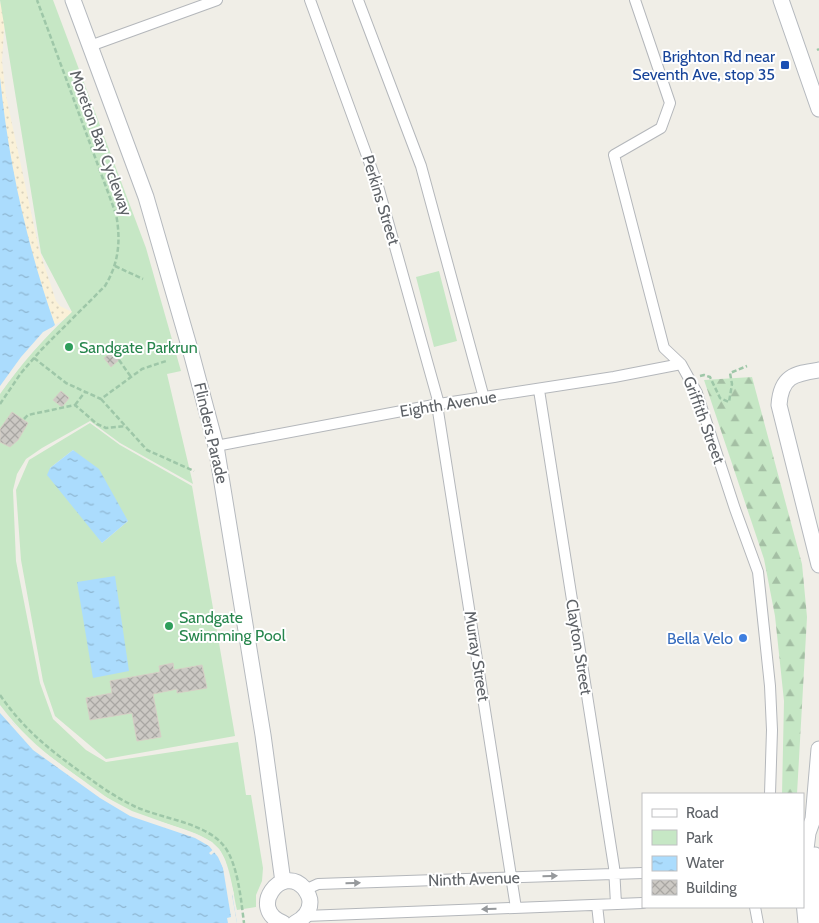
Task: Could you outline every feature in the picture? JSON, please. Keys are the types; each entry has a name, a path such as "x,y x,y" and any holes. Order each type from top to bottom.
{"street":[{"name":"Flinders Parade","path":"73,0 146,197 216,446 261,718 283,882"},
{"path":"90,46 217,0"},
{"name":"Perkins Street","path":"310,0 378,186 439,404"},
{"path":"358,0 421,166 484,398"},
{"name":"Griffith Street","path":"635,0 670,103 661,128 614,155 664,348 681,364 697,393 758,572 770,686 772,730 770,793"},
{"path":"781,0 819,109"},
{"name":"Eighth Avenue","path":"216,446 439,404 539,390 681,364"},
{"path":"819,370 797,374 785,382 780,391 779,405 819,565"},
{"name":"Clayton Street","path":"539,390 615,874 616,904"},
{"name":"Murray Street","path":"439,404 438,411 516,908"},
{"path":"806,923 816,834 813,819 819,749"},
{"name":"Ninth Avenue","path":"306,890 318,884 642,873"},
{"path":"283,923 271,915 267,902 272,889 283,882 296,882 306,890 309,896 309,910 300,920"},
{"path":"810,883 818,923"},
{"name":"Ninth Avenue","path":"300,920 642,903"},
{"path":"597,905 599,923"},
{"path":"755,908 758,923"}],"path":[{"name":"Moreton Bay Cycleway","path":"0,404 34,358 105,286 115,266 119,245 116,214 37,0"},
{"path":"115,266 144,279"},
{"path":"34,358 66,383 101,398 147,450 194,471"},
{"path":"119,360 132,378"},
{"path":"101,398 132,378 142,369 166,360"},
{"path":"697,377 704,375 710,377 720,398 729,402 732,384 730,373 747,366"},
{"path":"24,419 28,416 75,405 86,392"},
{"path":"75,405 97,424 106,428 125,426"},
{"path":"0,695 19,720 40,742 106,790 134,806 198,828 216,838 231,858 244,923"}],"green space":[{"path":"0,0 53,0 146,248 181,371 167,374 193,484 120,443 90,421 26,459 17,474 13,490 16,561 40,683 53,719 86,750 106,762 238,742 246,795 251,795 263,868 262,881 256,895 256,907 237,910 226,862 219,849 211,842 190,831 142,816 113,802 39,747 19,728 0,705 0,394 33,352 72,312 41,253"},
{"path":"439,271 457,341 434,347 416,277"},
{"path":"752,377 802,564 807,617 797,793 782,793 784,701 775,616 764,559 704,380"},
{"name":"Sandgate Swimming Pool","path":"90,423 120,445 192,486 235,736 106,759 55,716 43,681 21,560 16,490 29,460","holes":["73,450 128,521 102,543 50,468"]}],"sand":[{"path":"0,2 7,15 2,61 6,96 39,249 56,301 60,306 72,312 43,332 0,216"}],"water":[{"path":"0,77 8,140 27,234 55,325 35,345 0,391"},
{"path":"73,450 99,469 128,521 102,543 47,475 50,468"},
{"path":"115,576 129,671 93,678 77,582"},
{"path":"0,708 35,748 101,796 131,813 195,835 215,848 209,853 211,855 217,850 232,894 237,923 0,923"}],"pier":[{"path":"58,324 25,360 0,393 0,386 21,357 43,332"},
{"path":"0,706 14,724 36,746 102,795 132,811 196,834 212,842 219,849 225,860 234,894 232,895 237,923 228,923 227,918 231,917 223,868 218,857 209,846 195,838 130,816 100,798 33,750 0,713"}],"building":[{"path":"114,350 121,358 111,367 104,358"},
{"path":"61,391 69,398 62,407 53,400"},
{"path":"12,412 28,423 18,440 10,447 0,442 0,429"},
{"path":"173,663 174,670 202,665 207,688 177,693 177,689 153,694 161,737 137,741 132,713 90,720 86,698 112,693 110,681 160,672 159,666"}],"place":[{"name":"Brighton Rd near Seventh Ave, stop 35","path":"785,65"},
{"name":"Sandgate Parkrun","path":"69,347"},
{"name":"Sandgate Swimming Pool","path":"169,626"},
{"name":"Bella Velo","path":"743,638"}]}
